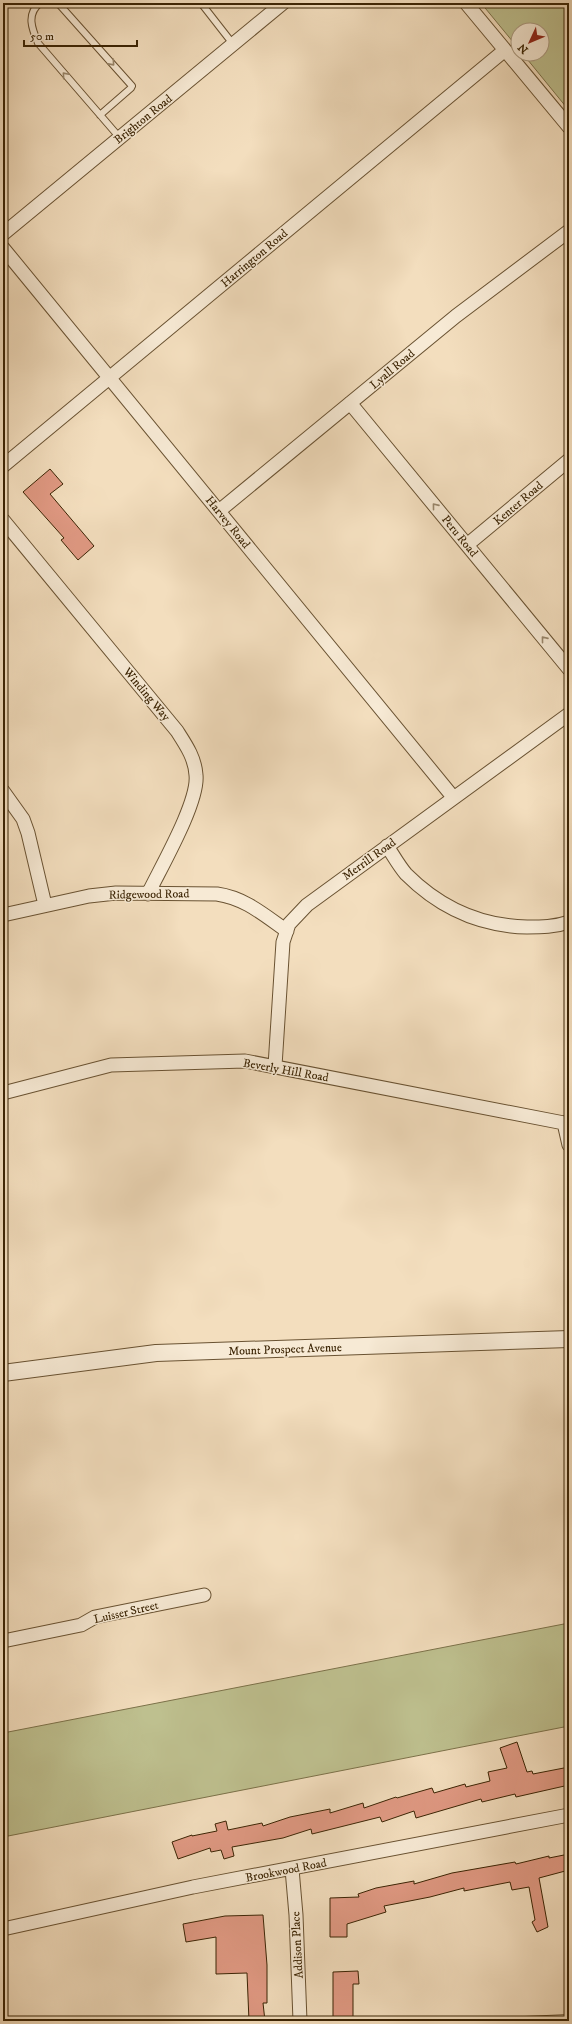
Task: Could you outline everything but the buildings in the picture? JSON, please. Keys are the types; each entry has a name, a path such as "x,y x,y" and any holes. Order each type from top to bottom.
{"street":[{"name":"Brighton Road","path":"3,234 283,3"},
{"path":"466,3 569,127"},
{"name":"Harrington Road","path":"3,466 505,50"},
{"name":"Lyall Road","path":"219,511 456,316 569,231"},
{"name":"Harvey Road","path":"3,248 453,797"},
{"name":"Peru Road","path":"350,403 569,669"},
{"name":"Kenter Road","path":"467,545 569,460"},
{"name":"Winding Way","path":"3,520 177,731 193,759 197,776 195,795 148,894"},
{"name":"Merrill Road","path":"275,1066 280,970 283,942 289,924 307,905 453,797 569,714"},
{"path":"3,791 15,805 28,833 45,905"},
{"path":"387,846 406,873 438,900 456,912 492,923 515,926 559,926 569,922"},
{"name":"Ridgewood Road","path":"3,915 89,896 116,893 217,894 232,896 247,902 287,931"},
{"name":"Beverly Hill Road","path":"3,1093 111,1065 245,1061 566,1124"},
{"path":"566,1124 569,1145"},
{"name":"Mount Prospect Avenue","path":"3,1373 156,1353 569,1339"},
{"name":"Luisser Street","path":"3,1641 81,1625 95,1617 204,1595"},
{"name":"Brookwood Road","path":"3,1928 193,1887 569,1814"},
{"name":"Addison Place","path":"292,1869 296,1915 300,2021"}],"lane":[{"path":"40,3 35,6 31,16 32,29 38,43 120,138"},
{"path":"58,3 132,86 100,115"},
{"path":"201,3 234,44"},
{"path":"505,2021 569,2018"}],"green space":[{"path":"481,3 569,3 569,107 567,108 530,62 550,62 550,22 510,22 510,38"},
{"path":"569,1623 569,1726 3,1837 3,1733"}]}
